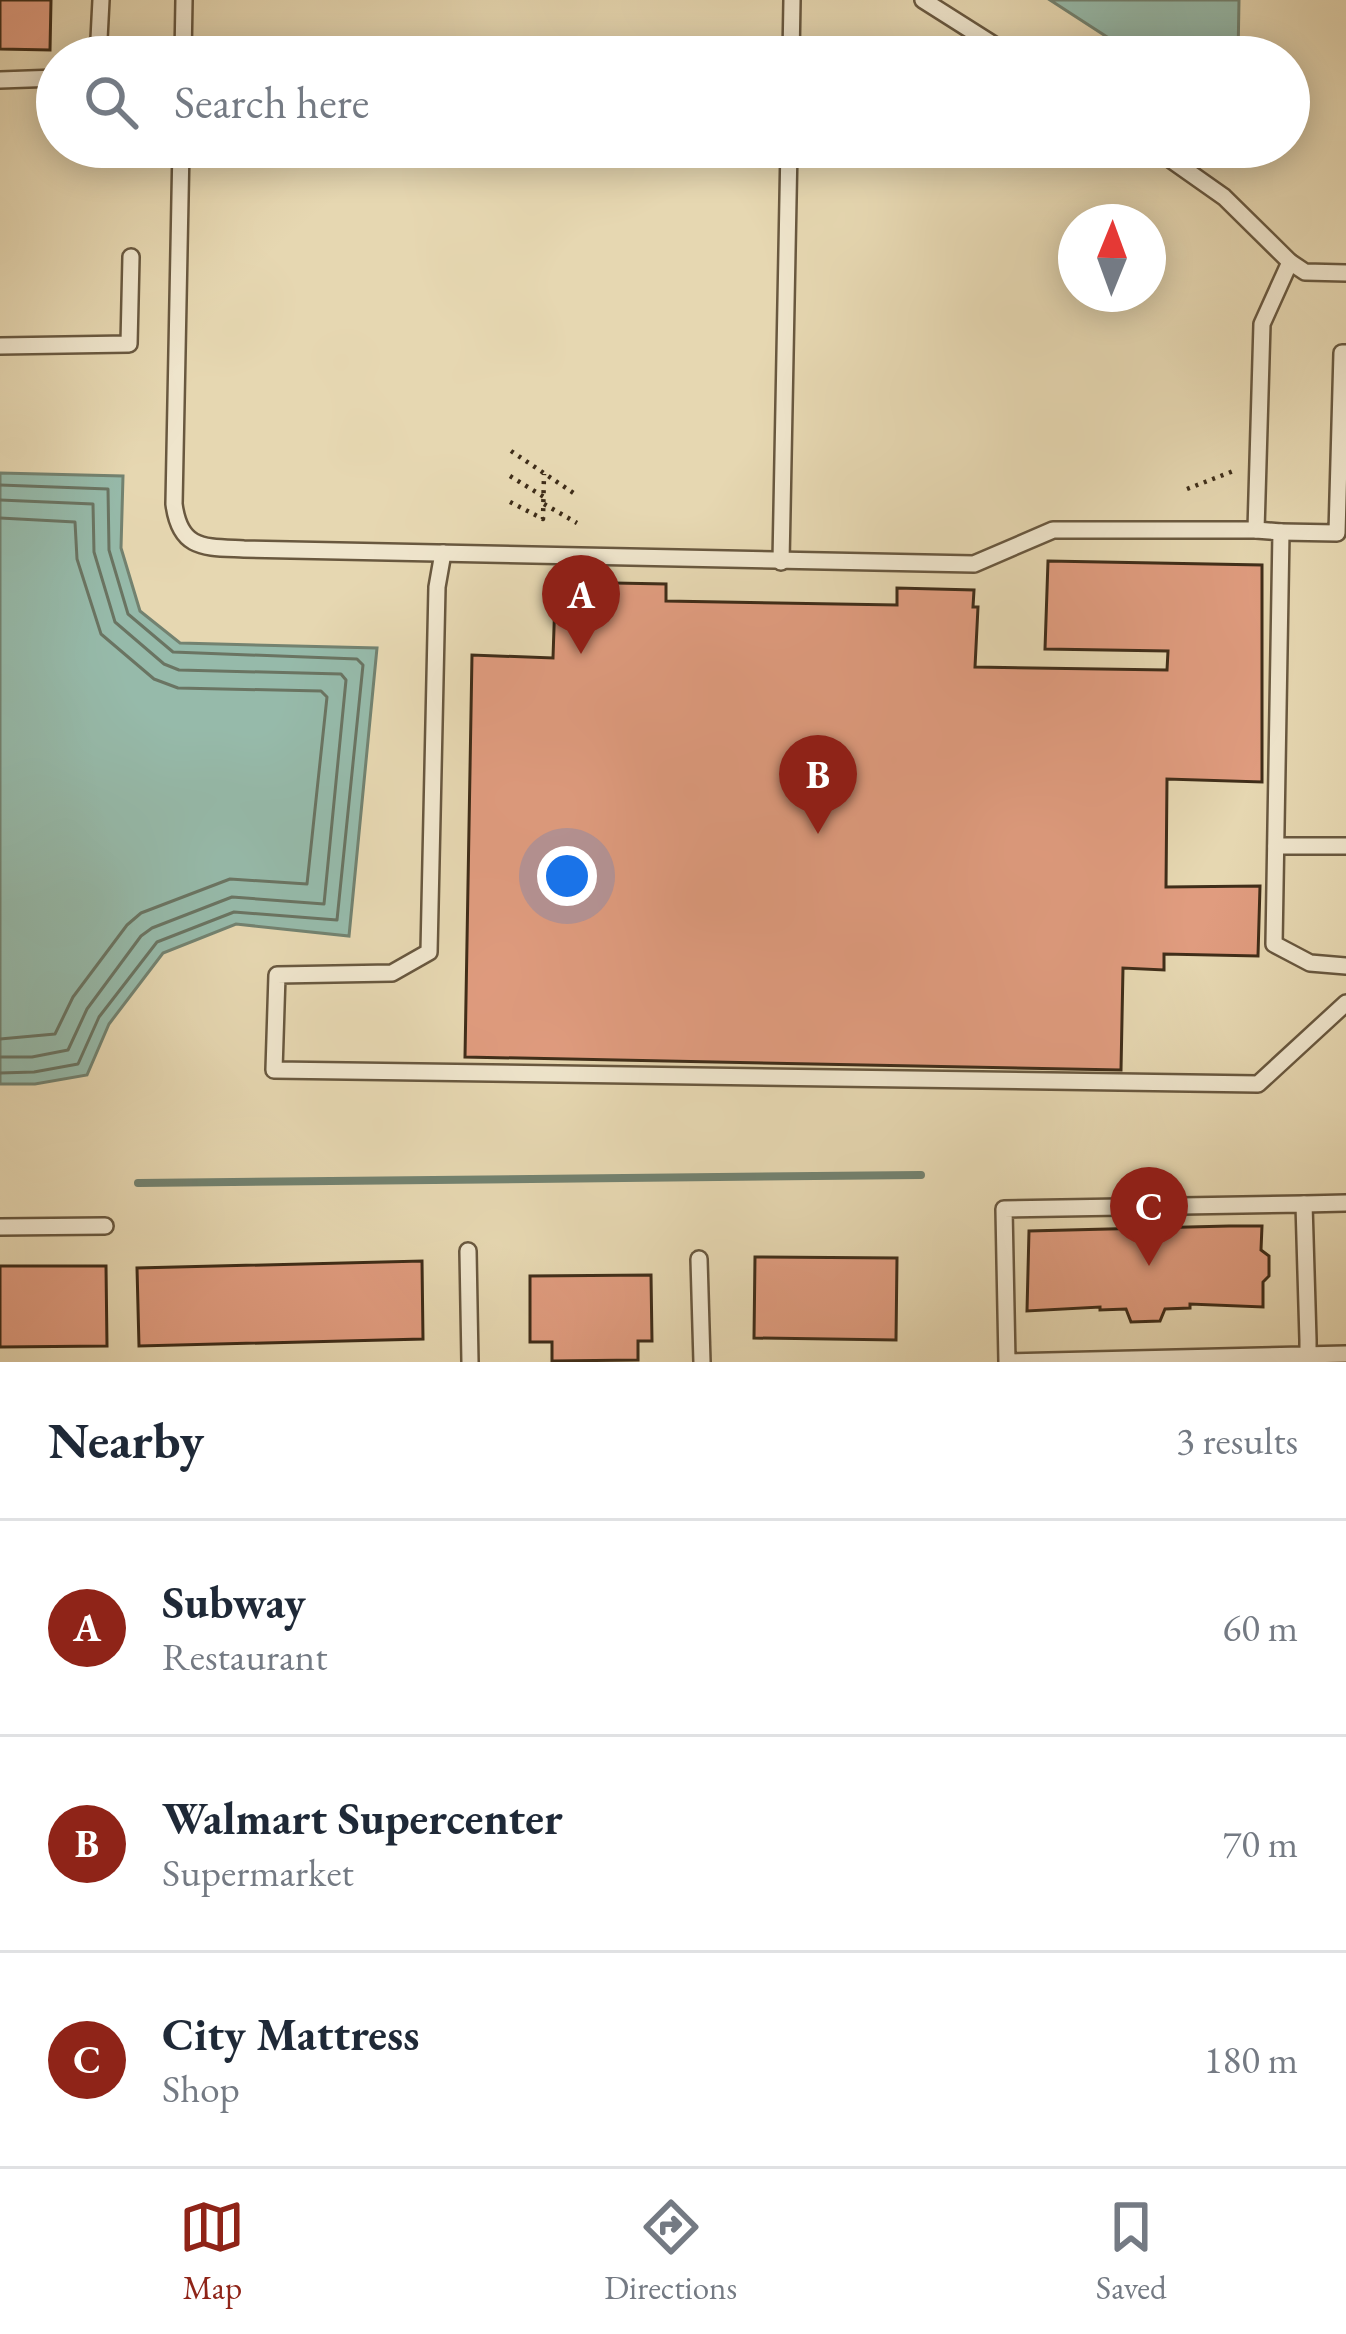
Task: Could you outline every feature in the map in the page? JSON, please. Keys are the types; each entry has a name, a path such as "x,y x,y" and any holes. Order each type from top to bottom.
{"lane":[{"path":"99,36 101,0"},
{"path":"183,36 184,0"},
{"path":"791,36 792,0"},
{"path":"923,0 980,36"},
{"path":"0,80 36,79"},
{"path":"181,168 173,504 177,528 191,542 211,548 974,564 1053,530 1342,533 1342,353 1346,353"},
{"path":"781,562 789,168"},
{"path":"1183,168 1224,197 1304,272 1346,273"},
{"path":"0,346 129,344 131,256"},
{"path":"1256,530 1262,323 1290,262"},
{"path":"1281,532 1274,944 1310,963 1346,966"},
{"path":"442,553 436,587 429,952 392,973 277,975 274,1070 1258,1084 1346,1003"},
{"path":"1276,846 1346,846"},
{"path":"1304,1204 1308,1358"},
{"path":"1346,1204 1004,1209 1006,1362 1346,1354"},
{"path":"0,1226 105,1226"},
{"path":"468,1251 470,1362"},
{"path":"699,1259 702,1362"}],"path":[{"path":"511,451 578,496"},
{"path":"1186,488 1216,476 1219,480 1241,467"},
{"path":"510,502 543,519 544,474"},
{"path":"510,476 577,523"}],"water":[{"path":"1050,0 1239,0 1238,36 1106,36"},
{"path":"0,473 123,476 121,548 140,611 180,643 377,648 349,936 236,924 163,953 109,1024 87,1075 35,1084 0,1084"}],"building":[{"path":"0,0 51,0 50,36 36,36 36,50 0,49"},
{"path":"1048,561 1262,565 1262,782 1167,779 1166,887 1260,886 1258,956 1164,954 1164,970 1123,968 1121,1070 465,1057 472,655 553,658 555,598 561,598 562,582 666,584 666,601 897,605 897,588 974,590 973,607 978,607 975,667 1167,670 1168,651 1045,649"},
{"path":"1262,1226 1261,1250 1269,1256 1263,1307 1190,1304 1190,1308 1165,1309 1160,1321 1131,1322 1126,1309 1027,1311 1029,1231"},
{"path":"755,1257 897,1258 896,1340 754,1338"},
{"path":"422,1261 423,1339 139,1346 137,1268"},
{"path":"0,1266 106,1266 107,1346 0,1347"},
{"path":"651,1275 652,1341 638,1341 638,1360 552,1361 552,1342 530,1342 530,1276"}],"waterway":[{"path":"138,1183 921,1175"}],"place":[{"name":"Subway","path":"581,654"},
{"name":"Walmart Supercenter","path":"818,834"},
{"name":"City Mattress","path":"1149,1266"}]}
